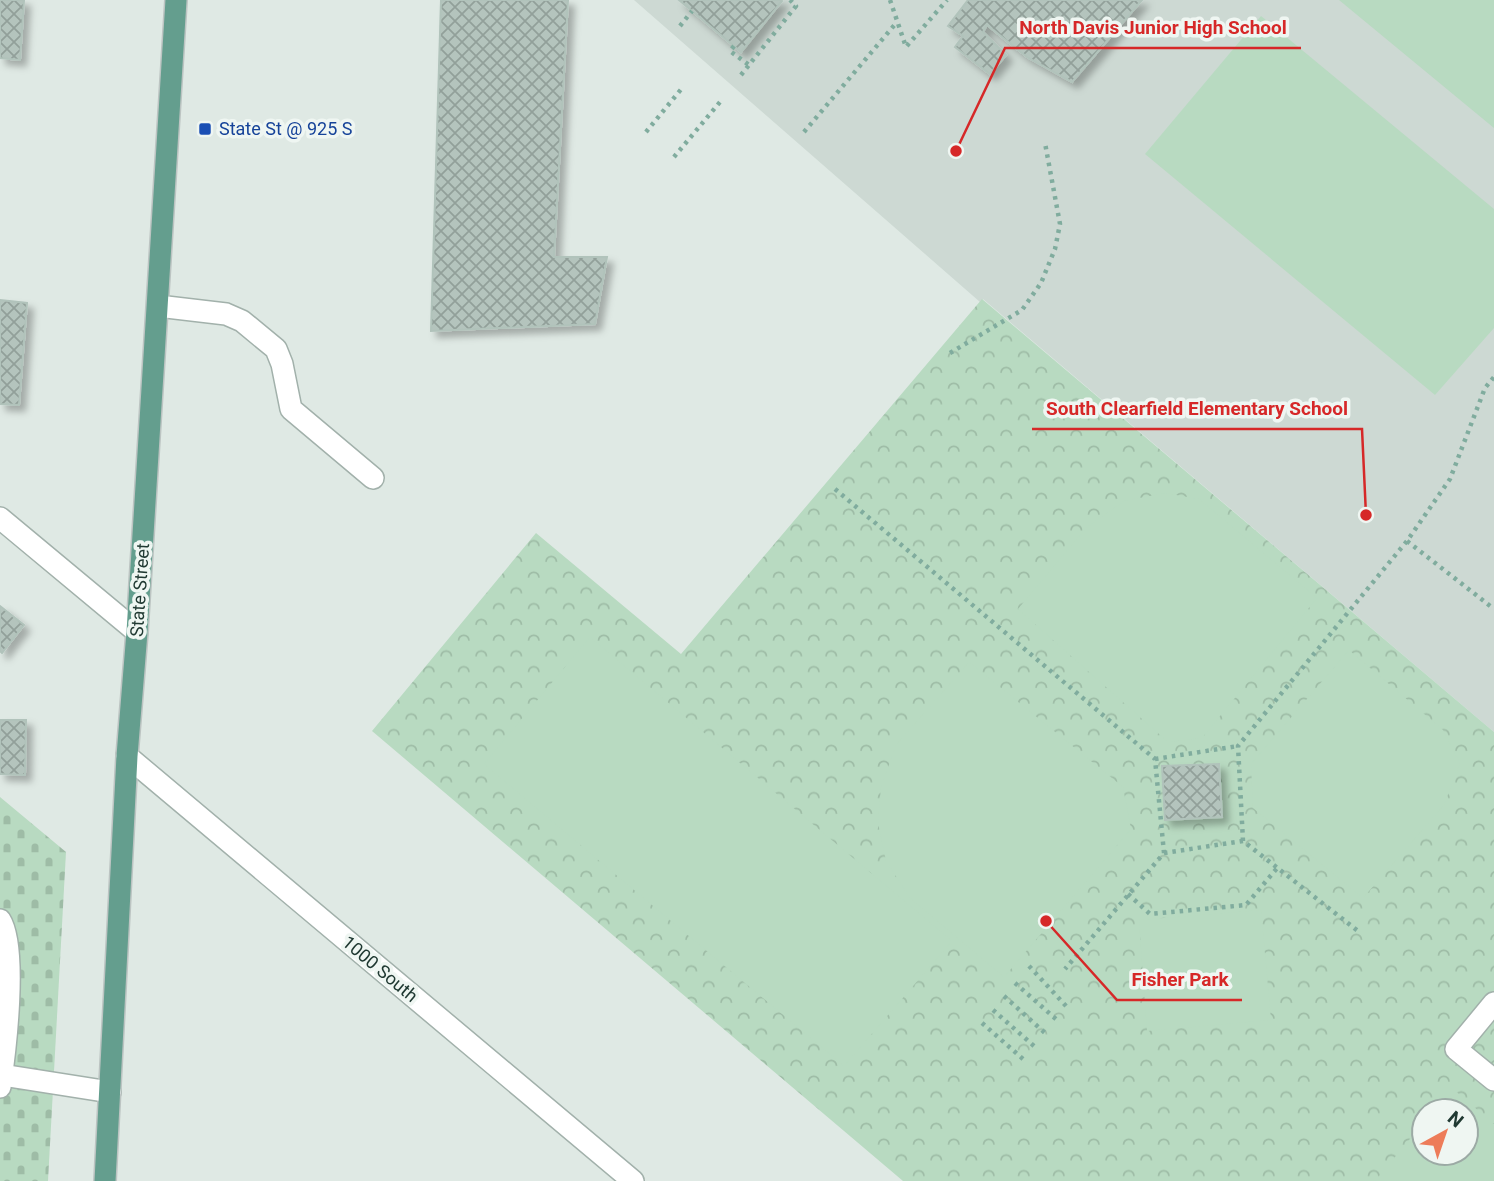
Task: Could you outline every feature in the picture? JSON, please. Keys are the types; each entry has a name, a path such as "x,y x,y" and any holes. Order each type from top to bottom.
{"main road":[{"name":"State Street","path":"105,1181 127,756 176,0"}],"street":[{"path":"158,306 226,314 242,321 276,349 282,364 291,409 373,478"},
{"path":"0,518 137,632"},
{"name":"1000 South","path":"127,756 633,1181"},
{"path":"0,920 9,949 1,1081 110,1092"},
{"path":"1494,1003 1457,1049 1494,1080"}],"path":[{"path":"741,75 796,6 790,0"},
{"path":"890,0 906,47 947,0"},
{"path":"680,26 692,11"},
{"path":"804,132 897,22"},
{"path":"734,46 730,51 749,65"},
{"path":"646,132 683,87"},
{"path":"674,157 720,102"},
{"path":"950,353 1021,310 1041,283 1055,249 1060,224 1045,143"},
{"path":"1155,759 1238,746 1407,541 1450,479 1485,388 1494,377"},
{"path":"835,489 1155,759 1164,853"},
{"path":"1407,541 1494,609"},
{"path":"1238,746 1244,841"},
{"path":"1065,969 1164,853 1244,841 1358,931"},
{"path":"1128,894 1150,914 1246,905 1278,867"},
{"path":"1029,966 1068,1007"},
{"path":"1015,983 1057,1020"},
{"path":"1004,996 1045,1033"},
{"path":"993,1010 1034,1046"},
{"path":"982,1023 1023,1059"}],"shaded area":[{"path":"634,0 1494,0 1494,732 983,299 980,302"}],"green space":[{"path":"1339,0 1494,0 1494,128"},
{"path":"1261,16 1494,209 1494,328 1435,395 1145,154"},
{"path":"982,299 1494,732 1494,1181 903,1181 372,731 536,533 681,654"},
{"path":"1165,493 1199,499 1317,598 1202,738 1168,742 1018,609 1086,528 1124,501"},
{"path":"590,637 952,941 844,1066 484,764"},
{"path":"1349,650 1443,730 1460,763 1444,805 1363,898 1253,808 1251,764"},
{"path":"969,662 1123,787 1131,829 1004,977 910,898 886,861 878,823 881,787 896,745"},
{"path":"0,797 66,852 48,1181 0,1181"},
{"path":"1261,910 1271,1020 1147,1031 1139,920"},
{"path":"1452,1088 1462,1097 1445,1097"},
{"path":"1480,1112 1494,1124 1494,1181 1375,1181 1410,1139 1410,1167 1480,1167"}],"building":[{"path":"0,0 24,0 20,60 0,58"},
{"path":"441,0 568,0 554,257 607,257 595,324 431,331"},
{"path":"679,0 781,0 782,1 741,52"},
{"path":"968,0 1142,0 1072,82 1027,57 987,25 983,32 1006,55 990,74 955,47 963,36 948,26"},
{"path":"0,300 27,303 19,405 0,404"},
{"path":"0,606 24,625 2,653 0,651"},
{"path":"0,720 26,720 25,775 0,774"},
{"path":"1219,764 1222,817 1165,820 1162,766"}],"place":[{"name":"State St @ 925 S","path":"205,129"},
{"name":"North Davis Junior High School","path":"956,151"},
{"name":"South Clearfield Elementary School","path":"1366,515"},
{"name":"Fisher Park","path":"1046,921"}]}
